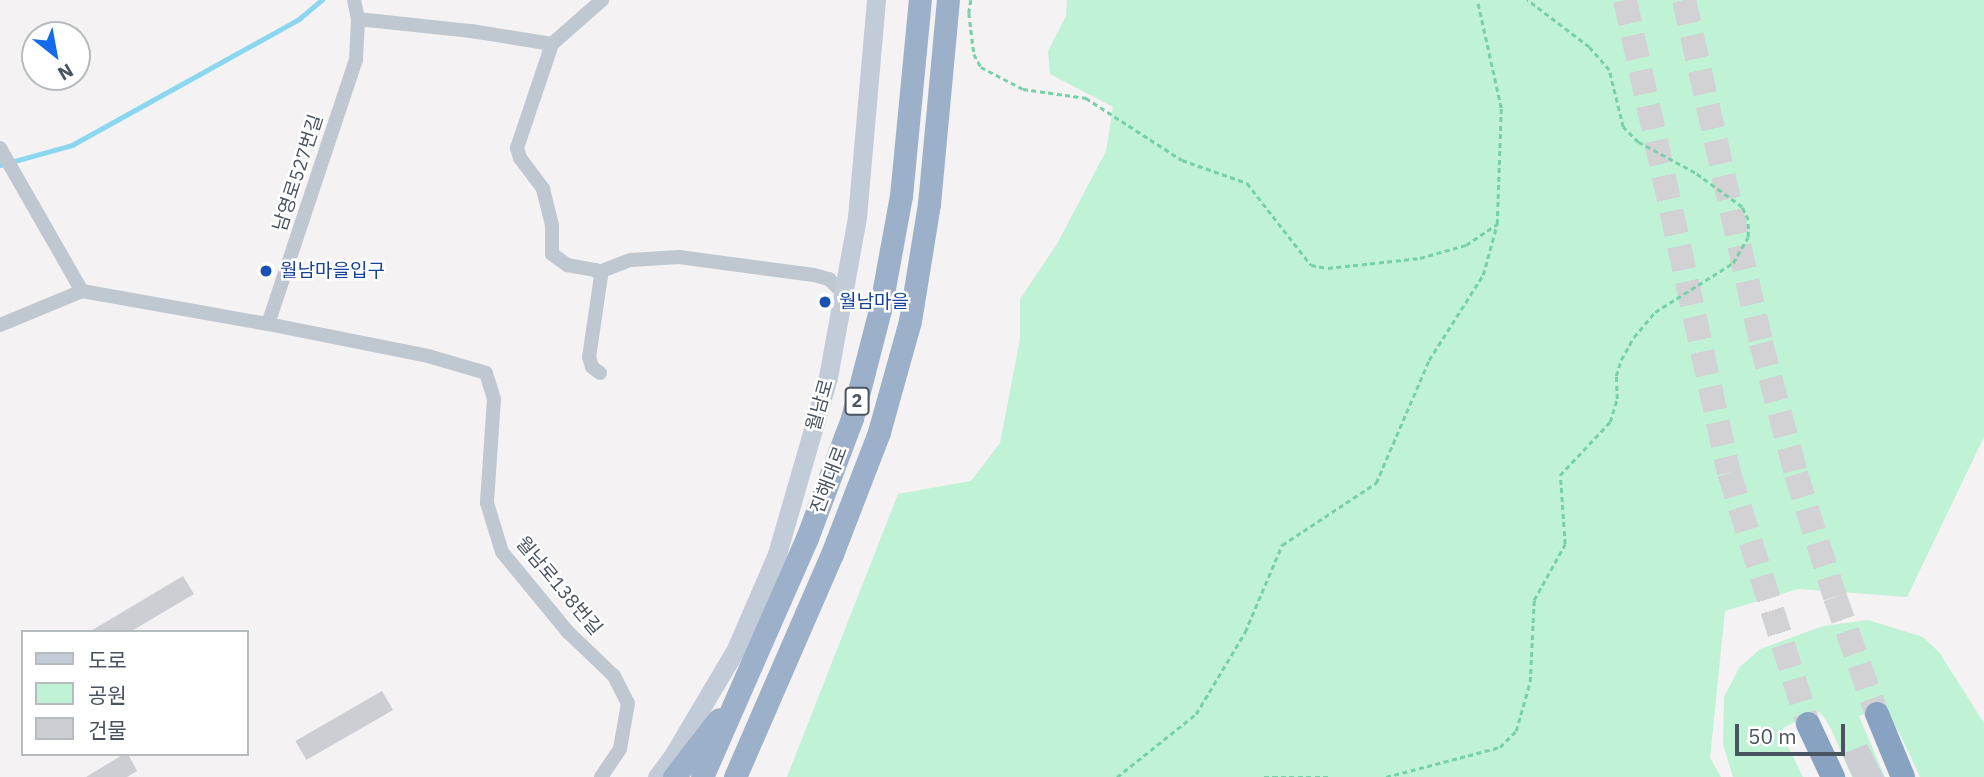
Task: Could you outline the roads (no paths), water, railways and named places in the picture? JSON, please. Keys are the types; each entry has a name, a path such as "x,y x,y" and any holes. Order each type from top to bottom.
{"highway":[{"name":"진해대로","path":"702,777 807,538 852,418 880,310 901,196 920,0"},
{"name":"진해대로","path":"735,777 832,554 880,432 911,321 929,204 948,0"},
{"path":"674,777 744,686"},
{"path":"1877,714 1903,777"},
{"path":"1808,724 1833,777"}],"main road":[{"name":"월남로","path":"657,777 672,757 736,649 777,554 828,377 857,217 876,0"}],"street":[{"name":"남영로527번길","path":"268,324 356,61 358,19 354,0"},
{"path":"602,0 552,44 519,136 518,153 543,190 552,226 552,254 567,265 599,272 631,260 679,257 814,275 829,279 843,293"},
{"path":"358,19 471,31 552,44"},
{"path":"0,148 82,291"},
{"path":"599,272 599,298 589,357 592,368 600,373"},
{"path":"0,324 82,291 268,324"},
{"name":"월남로138번길","path":"268,324 428,356 486,373 494,399 487,503 502,551 568,632 614,676 628,704 620,749 601,777"}],"waterway":[{"path":"0,165 72,145 299,19 322,0"}],"tunnel":[{"path":"1625,0 1729,473 1808,724"},
{"path":"1684,0 1761,343 1796,474 1835,597 1877,714"}],"place":[{"name":"월남마을입구","path":"266,271"},
{"name":"월남마을","path":"825,302"}]}
